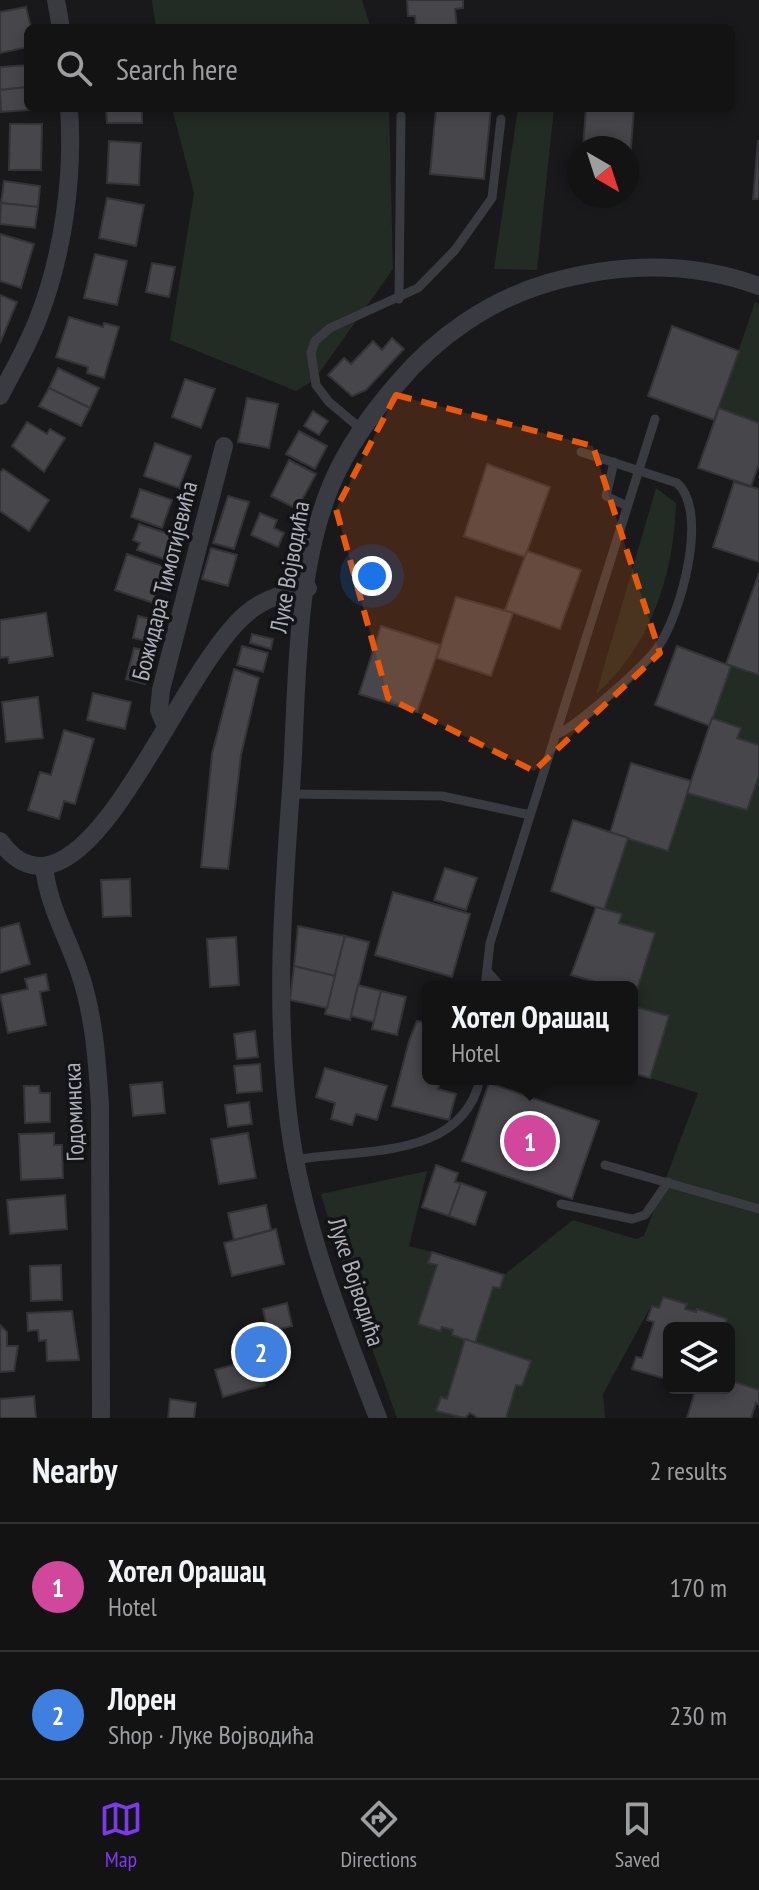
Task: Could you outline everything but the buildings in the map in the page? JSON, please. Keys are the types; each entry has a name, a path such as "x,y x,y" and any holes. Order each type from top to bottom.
{"street":[{"path":"56,0 60,24"},
{"path":"0,396 38,320 55,263 70,161 69,112"},
{"name":"Луке Војводића","path":"378,1418 333,1297 295,1160 288,1115 278,968 300,640 324,507 344,458 361,429 427,351 494,305 535,287 605,270 637,267 706,271 759,286"},
{"name":"Божидара Тимотијевића","path":"166,727 159,710 161,690 224,446"},
{"name":"Божидара Тимотијевића","path":"44,866 65,858 93,834 119,801 228,633 247,613 286,592 308,588"},
{"path":"0,841 21,861 44,866"},
{"name":"Годоминска","path":"44,866 47,897 86,994 97,1058 103,1414"}],"lane":[{"path":"399,299 401,116"},
{"path":"361,429 329,402 316,385 313,347 325,331 399,299 432,276 488,204 495,189 501,119"},
{"path":"486,981 490,943 655,419"},
{"path":"555,735 563,732 649,659 664,637 679,603 691,537 688,499 677,483 581,452"},
{"path":"614,462 606,496 627,506"},
{"path":"291,794 442,796 530,815"},
{"path":"487,971 496,981"},
{"path":"295,1160 435,1139 462,1120 472,1106 478,1085"},
{"path":"605,1165 759,1209"},
{"path":"561,1204 632,1219 645,1215 668,1182"}],"highlighted area":[{"path":"396,395 593,446 660,653 534,771 388,698 336,509"}],"shaded area":[{"path":"152,0 362,0 370,24 155,24"},
{"path":"173,112 389,112 393,269 314,380 296,391 170,340 194,193"},
{"path":"517,112 554,112 537,270 494,269"},
{"path":"755,302 759,304 759,423 719,408"},
{"path":"656,488 676,503 664,582 645,631 615,675 596,694"},
{"path":"731,666 759,675 759,745 737,738 740,728 712,718"},
{"path":"759,776 759,1390 735,1382 735,1322 726,1322 727,1319 698,1309 696,1312 663,1298 659,1308 651,1306 603,1394 605,1418 506,1418 516,1385 522,1386 531,1361 475,1343 493,1287 500,1288 504,1275 573,1220 636,1239 644,1236 698,1093 650,1078 668,1017 638,1008 638,987 655,934 619,923 621,914 604,910 628,838 668,851 687,793 747,810"},
{"path":"427,1171 409,1246 432,1252 428,1263 437,1265 418,1323 440,1331 442,1327 453,1330 452,1335 465,1339 447,1399 441,1398 436,1411 465,1418 397,1418 340,1259 321,1194"}],"place":[{"name":"Хотел Орашац","path":"530,1141"},
{"name":"Лорен","path":"261,1352"}]}
